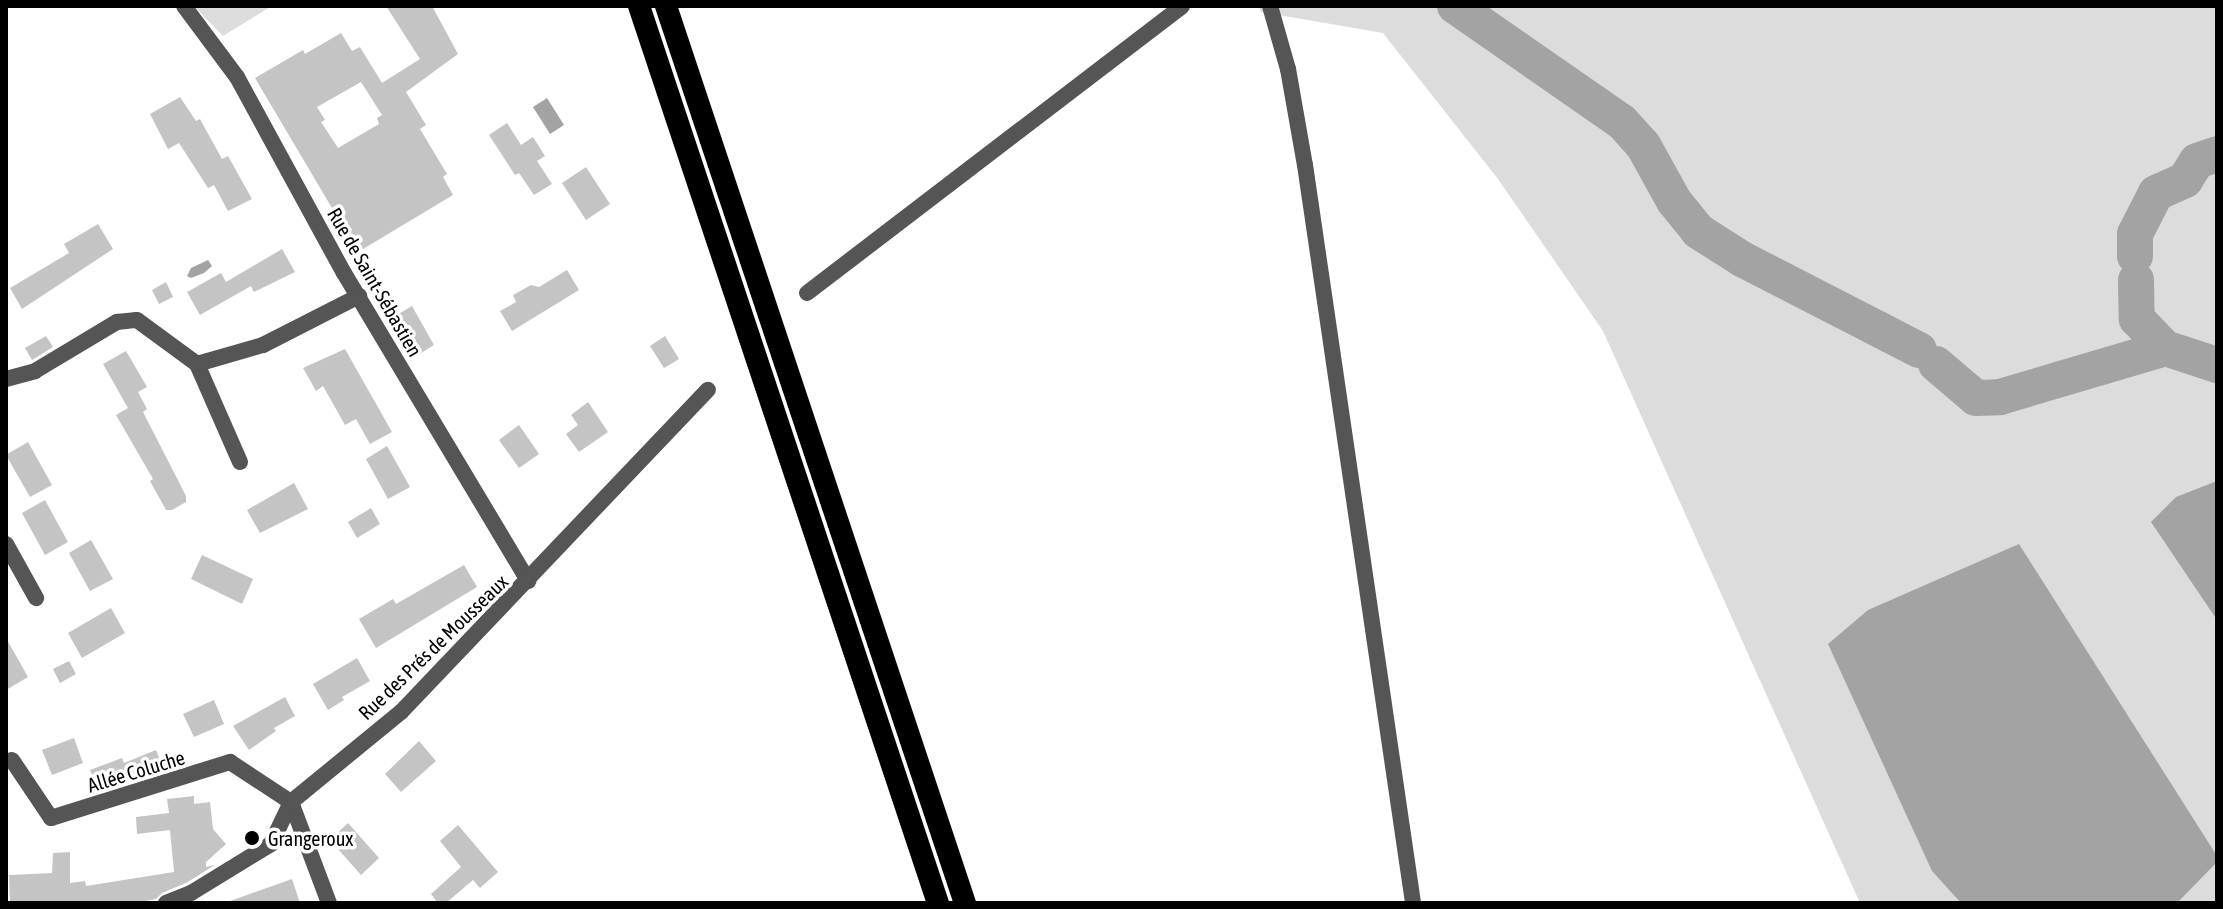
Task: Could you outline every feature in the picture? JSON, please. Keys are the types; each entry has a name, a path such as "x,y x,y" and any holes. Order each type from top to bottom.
{"highway":[{"path":"639,6 938,903"},
{"path":"666,6 965,903"}],"street":[{"name":"Rue de Saint-Sébastien","path":"184,6 237,77 359,296 528,581"},
{"path":"807,293 1182,6"},
{"path":"1270,6 1288,69 1305,165 1413,903"},
{"path":"197,364 263,345 359,296"},
{"path":"6,379 35,371 117,322 137,320 197,364 240,462"},
{"name":"Rue des Prés de Mousseaux","path":"166,903 191,893 271,844 291,802 401,712 708,390"},
{"path":"6,544 36,598"},
{"name":"Allée Coluche","path":"12,760 51,818 230,762 291,802"},
{"path":"291,802 329,903"}],"shaded area":[{"path":"194,6 272,6 223,36"},
{"path":"1259,6 2217,6 2217,903 1860,903 1603,331 1498,179 1383,33 1261,12"},
{"path":"547,98 564,125 550,134 533,107"},
{"path":"208,260 212,266 204,273 191,278 187,276 191,268"},
{"path":"2217,481 2217,620 2151,522 2176,497"},
{"path":"2019,544 2217,856 2217,862 2177,903 1961,903 1932,871 1828,644 1868,610"}],"building":[{"path":"386,6 432,6 458,54 406,92 426,125 420,129 447,174 443,177 453,195 358,252 255,78 303,50 305,54 341,33 352,51 360,47 382,83 420,59","holes":["361,82 382,115 377,118 379,124 338,148 321,122 325,120 317,107"]},
{"path":"180,97 196,121 200,119 222,159 228,156 252,199 228,211 214,185 208,188 179,143 168,149 150,114"},
{"path":"507,123 521,145 533,137 545,156 537,161 552,184 534,195 519,173 515,175 489,135"},
{"path":"586,167 610,204 586,220 562,183"},
{"path":"98,224 113,249 22,309 10,288 69,253 64,244"},
{"path":"282,249 295,272 254,292 251,286 200,315 187,292 221,273 226,282"},
{"path":"567,270 579,290 512,331 500,311 516,302 513,295 531,285 539,287"},
{"path":"166,282 173,297 159,304 152,290"},
{"path":"412,306 434,345 421,353 397,315"},
{"path":"46,336 53,347 32,360 25,348"},
{"path":"665,336 679,359 664,368 650,346"},
{"path":"345,349 392,432 370,444 356,419 345,425 323,386 316,391 303,368"},
{"path":"126,351 147,387 138,392 147,409 143,412 186,496 186,502 172,510 166,510 150,481 153,479 116,415 128,408 103,364"},
{"path":"588,402 608,432 579,452 566,434 578,425 571,415"},
{"path":"519,425 539,454 519,468 499,440"},
{"path":"28,442 52,485 30,497 6,455"},
{"path":"387,446 410,487 388,499 366,459"},
{"path":"294,483 308,509 260,533 247,510"},
{"path":"45,500 68,542 45,555 22,513"},
{"path":"371,508 380,524 357,538 348,522"},
{"path":"91,540 113,579 90,591 69,553"},
{"path":"202,555 253,579 242,604 191,579"},
{"path":"464,565 477,587 376,648 359,619 393,599 396,604"},
{"path":"111,608 125,633 82,658 68,633"},
{"path":"6,638 28,677 6,690"},
{"path":"357,658 370,681 342,697 344,700 328,710 313,684"},
{"path":"69,661 76,674 60,683 53,669"},
{"path":"285,697 295,716 274,728 276,731 249,750 233,726"},
{"path":"214,700 224,724 194,737 183,714"},
{"path":"74,738 83,763 52,775 42,750"},
{"path":"419,741 436,761 401,792 385,774"},
{"path":"156,750 164,771 99,791 90,770 122,758 124,763"},
{"path":"194,796 194,804 210,802 213,829 226,844 206,862 206,867 215,865 186,883 162,893 156,899 135,903 10,903 9,875 52,873 53,853 70,852 70,883 85,881 86,886 174,872 170,830 137,834 136,817 169,813 167,799"},
{"path":"348,823 379,858 361,875 330,840"},
{"path":"458,825 498,872 480,888 473,880 446,903 438,903 431,894 461,867 440,841"},
{"path":"292,879 300,903 230,903 230,901"}],"waterway":[{"path":"1455,6 1622,122 1643,145 1674,201 1698,231 1742,259 1919,350"},
{"path":"2135,256 2135,234 2156,193 2185,180 2197,161 2217,154"},
{"path":"2136,280 2137,319 2165,348 2217,365"},
{"path":"1936,364 1976,398 2000,397 2165,348"}],"place":[{"name":"Grangeroux","path":"252,838"}]}
